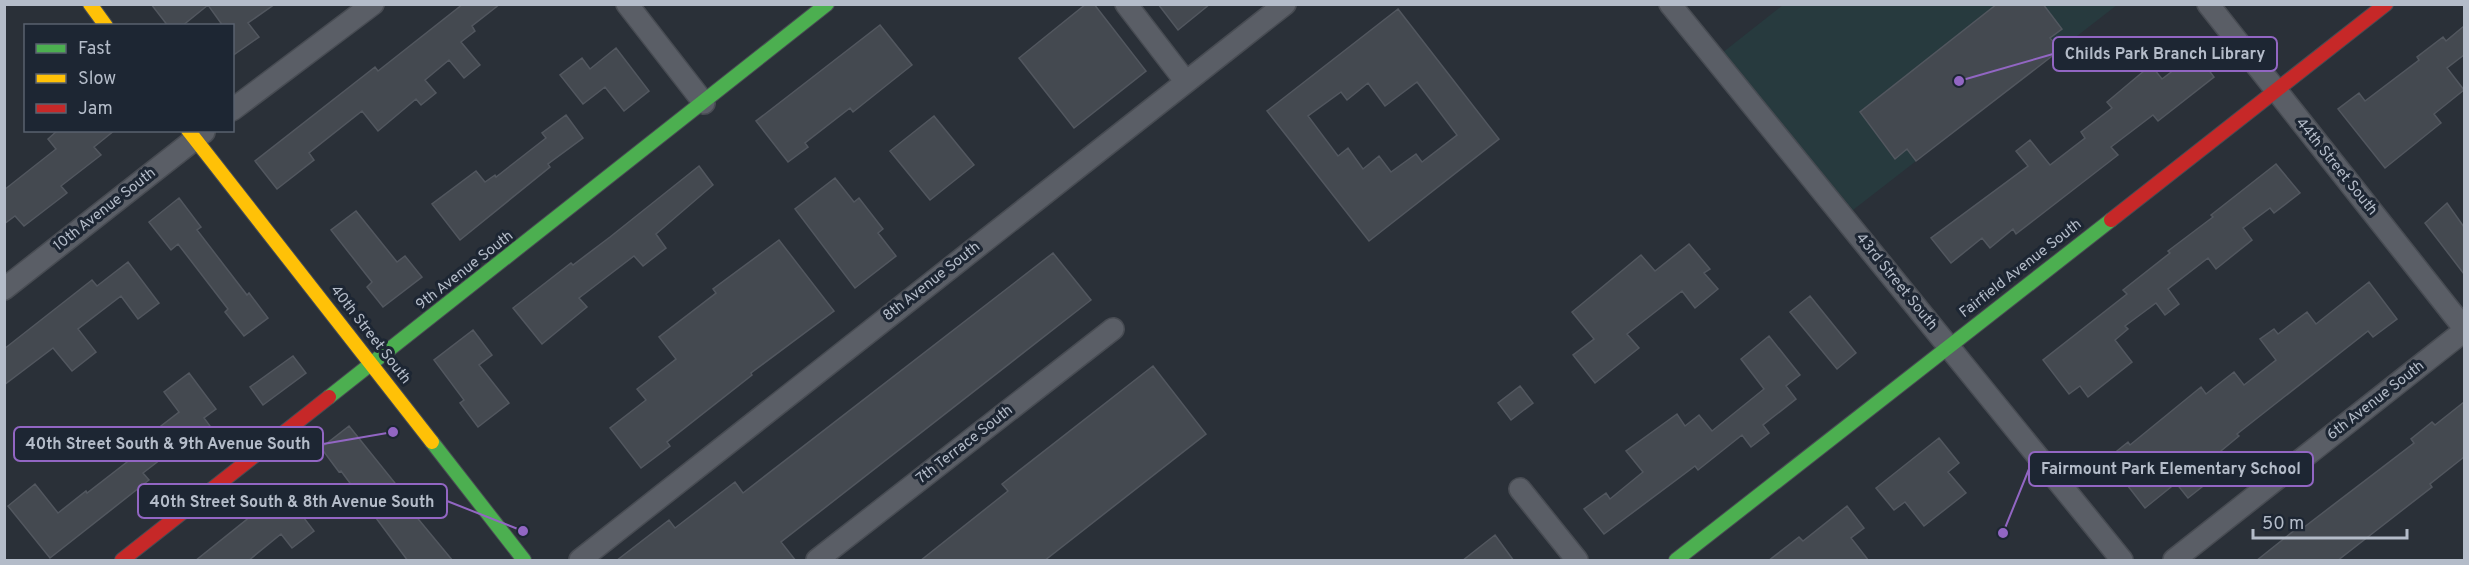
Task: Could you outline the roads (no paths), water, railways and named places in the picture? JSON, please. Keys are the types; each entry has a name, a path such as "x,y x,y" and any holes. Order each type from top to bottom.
{"street":[{"path":"90,4 105,24"},
{"path":"234,109 373,4"},
{"path":"627,4 704,103"},
{"name":"9th Avenue South","path":"122,561 373,365 826,4"},
{"path":"1126,4 1185,82"},
{"name":"8th Avenue South","path":"580,561 1286,4"},
{"name":"43rd Street South","path":"1670,4 2121,561"},
{"name":"44th Street South","path":"2208,4 2464,330"},
{"name":"Fairfield Avenue South","path":"1676,561 2386,4"},
{"name":"40th Street South","path":"196,133 524,561"},
{"name":"10th Avenue South","path":"4,290 196,133"},
{"name":"7th Terrace South","path":"817,561 1113,329"},
{"name":"6th Avenue South","path":"2175,561 2464,330"},
{"path":"1520,489 1577,561"}],"place":[{"name":"Childs Park Branch Library","path":"1959,81"},
{"name":"40th Street South & 9th Avenue South","path":"393,432"},
{"name":"40th Street South & 8th Avenue South","path":"523,531"},
{"name":"Fairmount Park Elementary School","path":"2003,533"}]}
